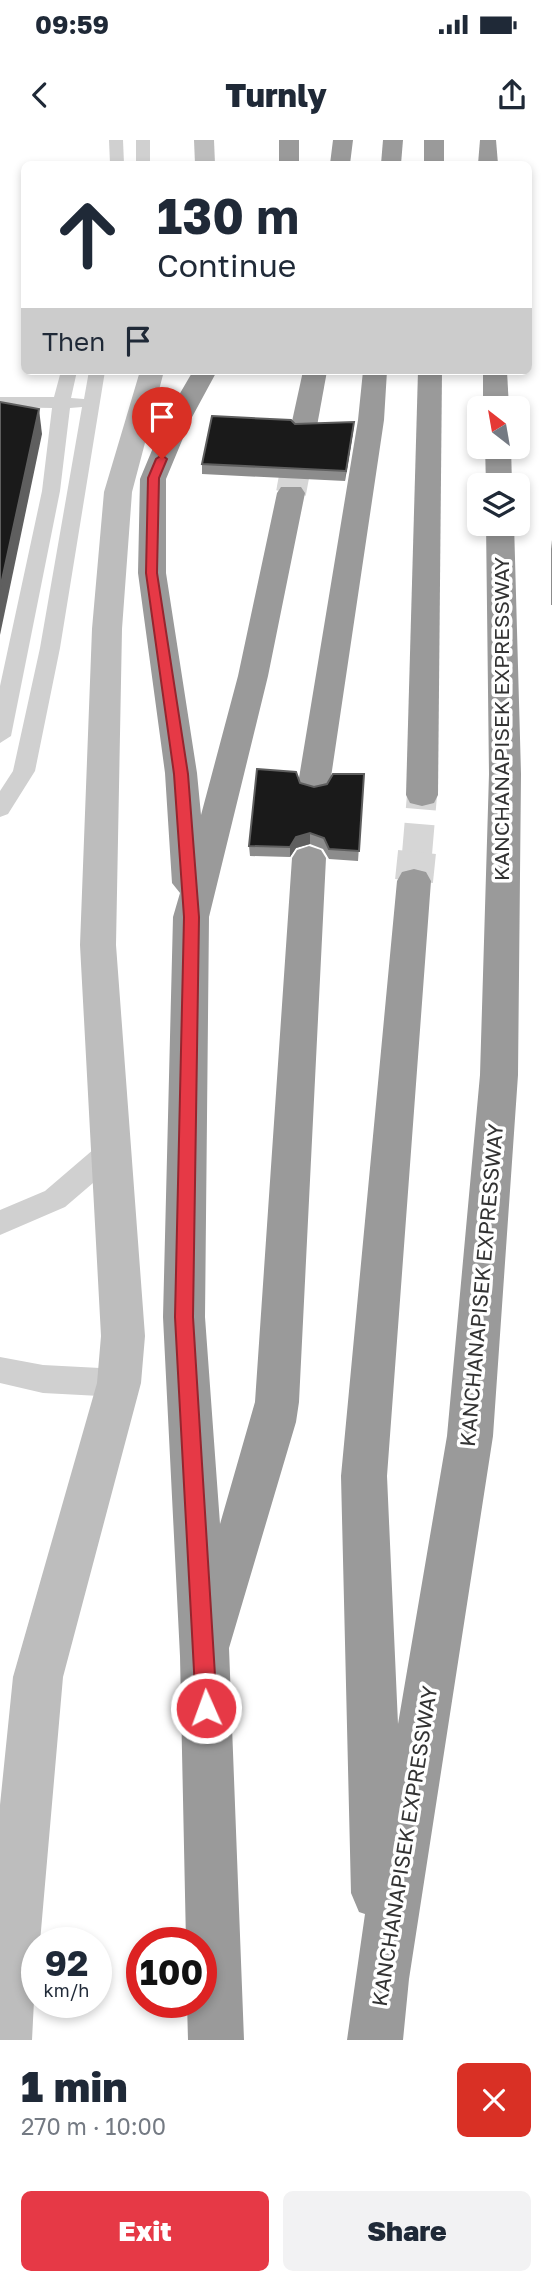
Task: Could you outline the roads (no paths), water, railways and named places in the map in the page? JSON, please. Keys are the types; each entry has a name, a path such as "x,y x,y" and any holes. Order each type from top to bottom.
{"highway":[{"path":"289,140 289,161"},
{"path":"340,161 343,140"},
{"path":"434,140 434,161"},
{"path":"488,143 488,161"},
{"path":"203,375 178,419 153,478 152,573 181,774 191,917 184,1317 205,1656 216,2040"},
{"path":"304,426 314,375"},
{"path":"314,784 375,375"},
{"path":"422,795 430,375"},
{"path":"495,375 496,396"},
{"path":"191,917 253,676 291,494"},
{"name":"KANCHANAPISEK EXPRESSWAY","path":"375,2040 381,1979 470,1436 499,1075 505,774 500,536"},
{"path":"205,1656 276,1412 309,858"},
{"path":"381,1979 364,1476 414,881"}],"main road":[{"path":"204,140 205,161"},
{"path":"4,2040 38,1677 119,1383 123,1336 98,944 107,629 118,492 151,375"}],"lane":[{"path":"116,140 117,161"},
{"path":"143,140 143,161"},
{"path":"0,736 51,491 62,401 68,375"},
{"path":"0,809 24,771 50,648 89,404 96,375"},
{"path":"0,402 62,401 89,404"},
{"path":"0,1223 55,1199 111,1152"},
{"path":"0,1370 43,1379 119,1383"}],"tunnel":[{"path":"299,452 304,427"},
{"path":"291,493 299,450"},
{"path":"417,854 422,795"},
{"path":"414,881 417,852"}]}
